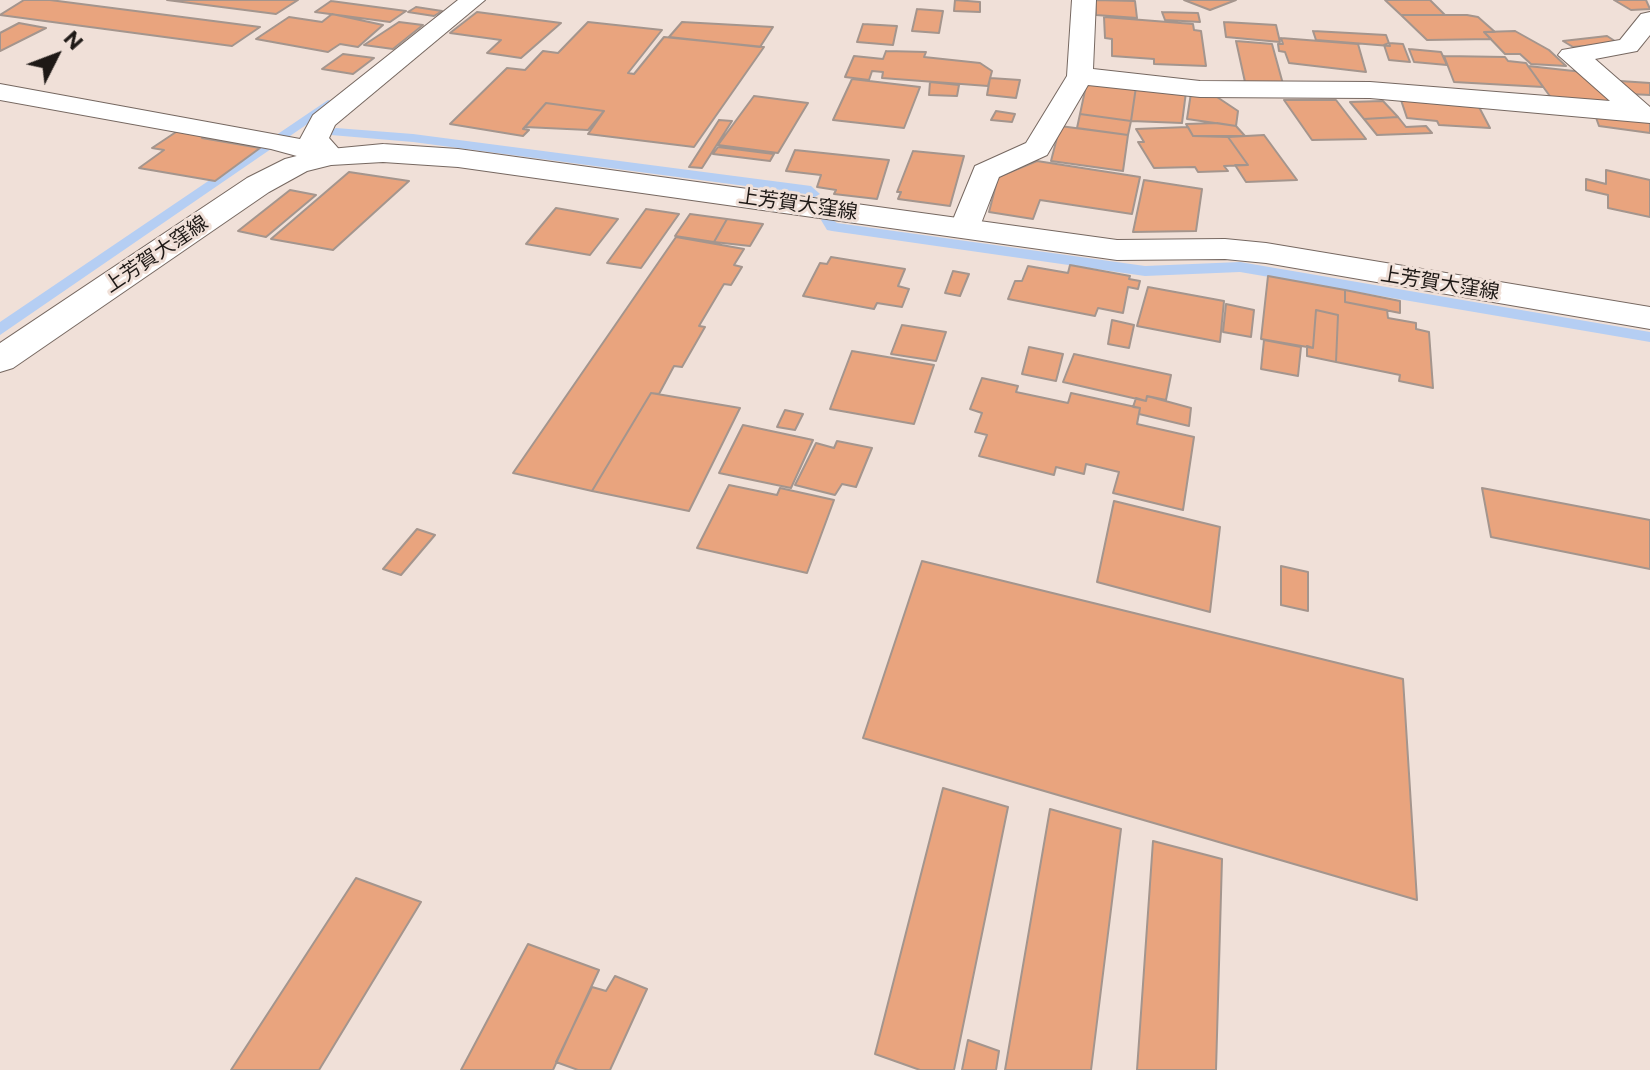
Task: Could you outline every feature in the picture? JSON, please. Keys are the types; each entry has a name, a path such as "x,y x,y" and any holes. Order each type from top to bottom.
{"street":[{"path":"330,156 314,139 323,121 473,0"},
{"path":"966,227 986,172 1037,149 1080,76 1084,0"},
{"path":"1643,113 1594,70 1571,55 1628,46 1650,19"},
{"path":"1080,76 1200,89 1370,90 1643,113"},
{"path":"0,92 278,142 330,156"},
{"name":"上芳賀大窪線","path":"0,360 258,185 296,165 330,156 383,153 458,158 1117,250 1225,249 1266,253 1650,318"}],"building":[{"path":"24,0 50,0 260,27 232,46 0,15"},
{"path":"167,0 298,0 276,14"},
{"path":"955,0 980,2 980,12 954,11"},
{"path":"1095,0 1135,1 1137,18 1096,15"},
{"path":"1184,0 1236,0 1210,10"},
{"path":"1385,0 1430,0 1445,15 1401,15"},
{"path":"1614,0 1646,0 1650,9 1631,10"},
{"path":"331,1 406,11 390,22 315,12"},
{"path":"416,7 442,11 434,16 408,12"},
{"path":"917,9 943,11 939,33 912,31"},
{"path":"477,12 561,23 521,58 487,53 501,40 450,33"},
{"path":"1162,12 1198,13 1200,22 1165,20"},
{"path":"332,14 383,25 358,47 340,44 328,52 256,39 289,17 322,22"},
{"path":"1401,15 1467,15 1478,17 1495,32 1484,32 1491,39 1427,40"},
{"path":"1104,17 1193,24 1194,30 1201,31 1206,66 1154,64 1154,59 1112,56 1112,39 1105,38"},
{"path":"399,22 423,25 393,49 364,45"},
{"path":"588,22 662,30 628,73 634,74 664,37 764,47 694,147 588,134 604,111 546,103 523,129 529,130 523,136 450,124 507,68 525,70 543,51 558,53"},
{"path":"682,22 773,27 760,47 669,37"},
{"path":"1224,22 1276,25 1280,42 1226,37"},
{"path":"19,23 46,28 0,51 0,33"},
{"path":"863,24 897,26 893,45 857,42"},
{"path":"1313,31 1386,35 1390,46 1316,40"},
{"path":"1515,31 1549,50 1566,66 1531,64 1520,54 1505,54 1484,32"},
{"path":"1607,36 1618,43 1573,47 1563,41"},
{"path":"1281,38 1358,44 1366,72 1289,63 1285,52 1279,51 1278,44 1283,44"},
{"path":"1236,41 1272,44 1283,84 1245,82"},
{"path":"1403,44 1410,62 1389,60 1384,45"},
{"path":"1409,49 1441,52 1447,65 1414,62"},
{"path":"886,51 926,52 924,57 980,63 992,71 988,86 882,78 883,72 872,71 869,80 845,77 854,56 883,59"},
{"path":"343,54 374,58 353,74 322,69"},
{"path":"1444,56 1505,57 1508,61 1526,63 1543,87 1454,82"},
{"path":"1528,66 1583,72 1616,104 1552,99"},
{"path":"990,78 1020,80 1016,98 987,95"},
{"path":"852,79 920,87 904,128 833,120"},
{"path":"1087,81 1136,87 1131,121 1080,114"},
{"path":"1620,81 1650,83 1650,95 1630,94"},
{"path":"930,82 959,85 957,96 929,95"},
{"path":"1136,87 1186,92 1182,123 1131,121"},
{"path":"1191,93 1217,97 1238,111 1236,126 1187,119"},
{"path":"754,96 808,103 778,153 718,145"},
{"path":"1284,100 1336,100 1366,139 1312,140"},
{"path":"1401,100 1479,107 1490,128 1439,125 1437,121 1407,118"},
{"path":"1383,101 1398,117 1364,119 1350,102"},
{"path":"546,103 604,111 588,130 525,127"},
{"path":"996,111 1015,114 1012,122 991,120"},
{"path":"1594,112 1650,121 1650,133 1599,126"},
{"path":"1080,114 1131,121 1128,135 1077,128"},
{"path":"1398,117 1406,127 1426,126 1432,133 1377,135 1364,119"},
{"path":"719,120 732,121 702,168 689,167"},
{"path":"1186,124 1236,126 1245,136 1193,136"},
{"path":"1060,126 1128,135 1123,171 1051,161"},
{"path":"1188,127 1193,136 1228,137 1248,165 1224,166 1228,171 1198,172 1195,167 1154,168 1138,142 1144,142 1136,129"},
{"path":"179,130 206,135 202,138 260,148 215,181 139,168 164,150 152,148"},
{"path":"1264,135 1297,180 1246,182 1235,165 1248,165 1228,137"},
{"path":"718,147 774,154 770,161 713,154"},
{"path":"795,150 889,160 877,199 834,194 836,190 817,187 821,175 786,171"},
{"path":"913,151 964,156 950,206 898,199 901,192 897,192"},
{"path":"1037,161 1140,177 1132,214 1040,200 1033,219 989,212 998,177"},
{"path":"1606,170 1650,180 1650,217 1608,208 1608,195 1586,190 1586,179 1606,184"},
{"path":"349,172 409,181 333,250 271,239"},
{"path":"1144,180 1202,189 1196,231 1133,232"},
{"path":"290,190 316,195 266,237 238,231"},
{"path":"556,208 618,219 590,255 526,244"},
{"path":"646,209 679,214 641,268 607,263"},
{"path":"690,214 727,219 714,242 675,236"},
{"path":"727,219 763,224 750,246 714,242"},
{"path":"676,237 744,249 734,265 742,267 731,285 724,284 699,326 705,327 682,367 674,366 659,394 651,393 592,491 513,473"},
{"path":"831,257 905,269 898,286 909,289 902,307 877,303 874,309 803,296 820,263 827,264"},
{"path":"1070,265 1130,276 1129,279 1140,281 1138,289 1128,287 1123,313 1098,308 1095,316 1008,299 1015,281 1022,281 1028,266 1068,273"},
{"path":"953,271 969,274 960,296 945,293"},
{"path":"1268,276 1345,290 1345,302 1387,310 1388,318 1416,323 1416,329 1429,332 1433,388 1399,381 1400,375 1336,362 1338,315 1316,310 1313,348 1261,339"},
{"path":"1148,287 1224,301 1220,342 1137,326"},
{"path":"1345,290 1400,301 1400,313 1345,302"},
{"path":"1226,304 1254,310 1251,337 1223,332"},
{"path":"1316,310 1338,315 1336,362 1307,356 1307,346 1313,348"},
{"path":"1112,320 1134,325 1129,348 1108,344"},
{"path":"902,325 946,332 936,361 891,354"},
{"path":"1264,340 1301,347 1298,376 1261,369"},
{"path":"1029,347 1063,354 1056,381 1022,374"},
{"path":"852,351 934,365 914,424 830,409"},
{"path":"1074,354 1171,375 1166,400 1147,396 1146,401 1063,382"},
{"path":"982,378 1018,386 1016,392 1068,403 1071,393 1140,408 1137,424 1194,437 1183,510 1113,493 1119,472 1086,464 1084,474 1056,467 1054,475 979,456 987,435 975,432 982,413 970,409"},
{"path":"651,393 740,408 689,511 592,491"},
{"path":"1147,396 1191,408 1189,426 1139,414 1140,408 1133,407 1136,398 1146,401"},
{"path":"785,410 803,414 795,430 777,427"},
{"path":"743,425 813,440 791,488 719,473"},
{"path":"837,441 872,448 856,487 842,484 835,495 795,485 816,443 834,448"},
{"path":"729,485 777,495 780,488 834,500 807,573 697,548"},
{"path":"1482,488 1650,520 1650,569 1491,537"},
{"path":"1114,501 1220,527 1210,612 1097,582"},
{"path":"417,529 435,535 401,575 383,569"},
{"path":"922,561 1403,679 1417,900 863,738"},
{"path":"1281,566 1308,572 1308,611 1281,605"},
{"path":"943,788 1008,807 954,1070 920,1070 875,1054"},
{"path":"1050,809 1121,829 1091,1070 1005,1070"},
{"path":"1153,841 1222,859 1216,1070 1137,1070"},
{"path":"356,878 421,902 319,1070 231,1070"},
{"path":"528,944 599,970 553,1070 461,1070"},
{"path":"615,976 647,989 610,1070 578,1070 556,1062 592,987 606,991"},
{"path":"968,1040 999,1051 996,1070 962,1070"}],"waterway":[{"path":"0,330 332,103"},
{"path":"336,132 413,138 811,190 813,194"},
{"path":"828,220 832,227 1145,271 1240,267 1650,337"}]}
